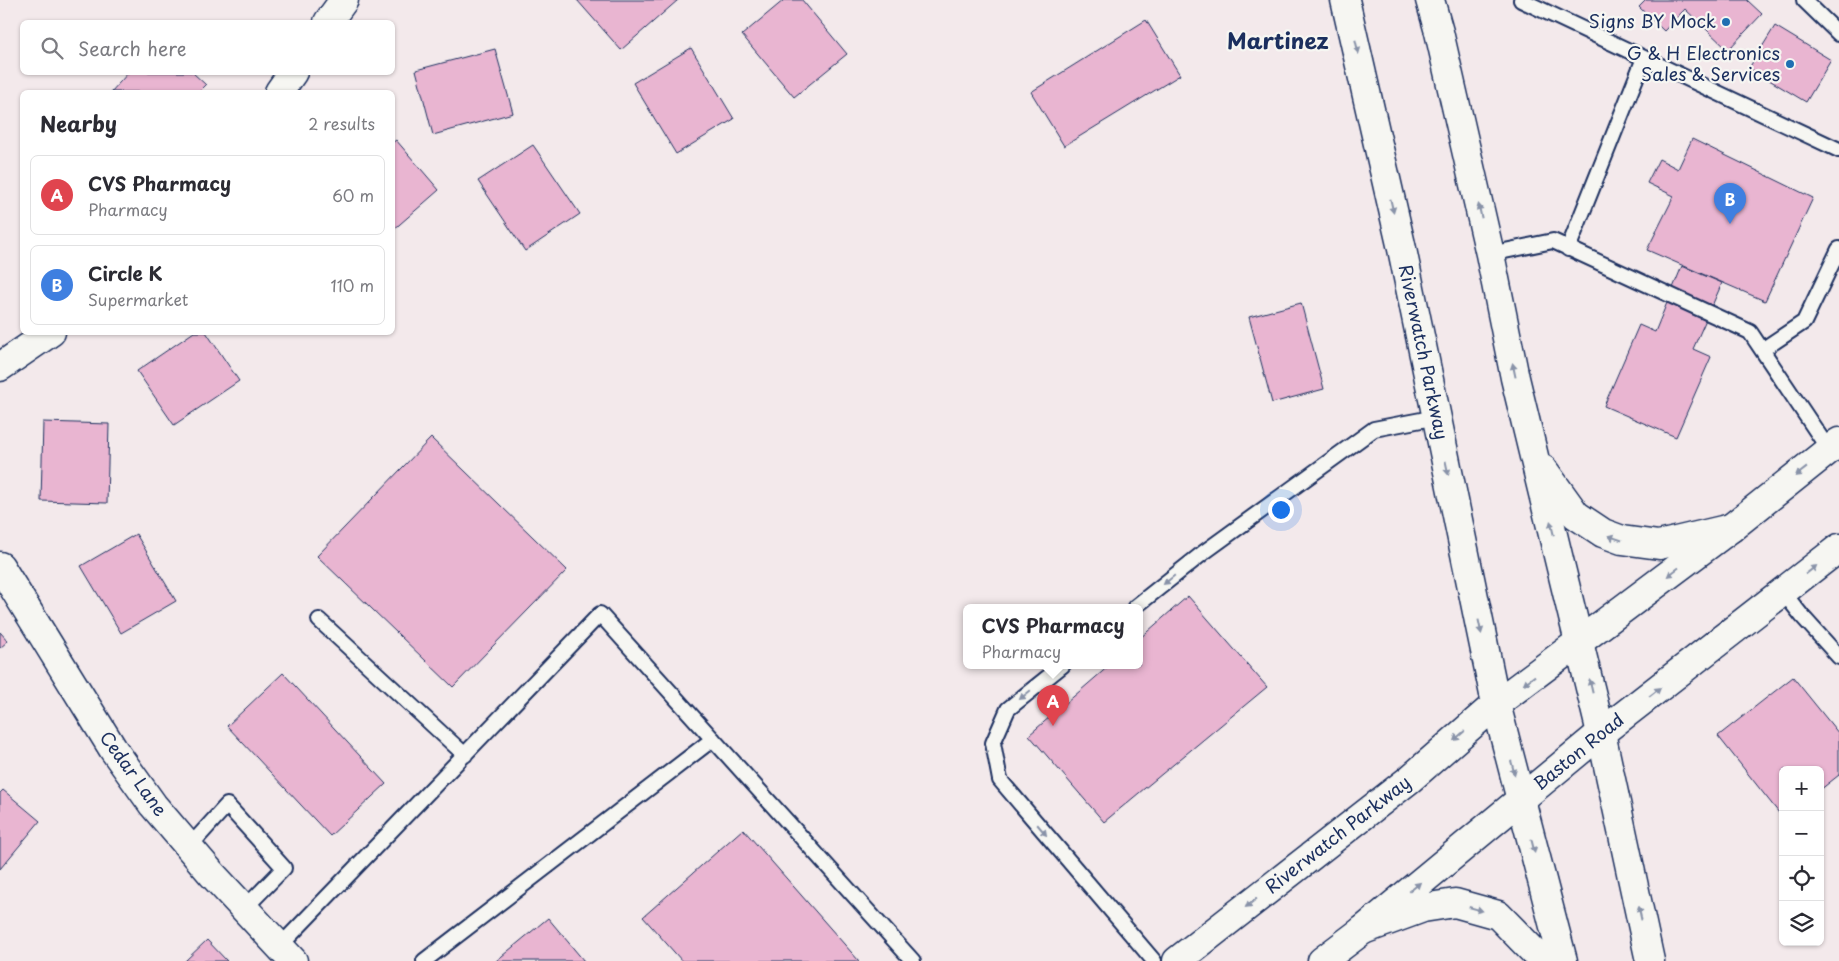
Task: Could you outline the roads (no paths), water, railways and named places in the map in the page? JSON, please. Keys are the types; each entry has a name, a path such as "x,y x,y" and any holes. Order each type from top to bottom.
{"main road":[{"path":"329,20 344,0"},
{"name":"Riverwatch Parkway","path":"1345,0 1398,230 1496,704 1563,961"},
{"path":"1430,0 1490,254 1515,378 1581,642 1650,961"},
{"path":"281,90 292,75"},
{"path":"0,367 47,335"},
{"name":"Riverwatch Parkway","path":"1177,961 1410,779 1496,704 1731,528 1834,446"},
{"path":"1535,458 1576,515 1609,536 1629,542 1659,545 1731,528"},
{"name":"Baston Road","path":"1322,961 1363,930 1521,798 1839,548"},
{"name":"Cedar Lane","path":"0,566 113,749 154,805 189,847 286,954"},
{"path":"1363,930 1423,908 1455,903 1498,915 1543,961"}],"lane":[{"path":"1521,0 1839,150"},
{"path":"1804,0 1839,34"},
{"path":"1568,249 1644,58"},
{"path":"1490,254 1553,241 1750,332 1834,446"},
{"path":"1762,350 1804,322 1839,249"},
{"path":"1139,604 1203,553 1374,429 1437,417"},
{"path":"1783,592 1839,658"},
{"path":"286,954 465,755 600,614 914,961"},
{"path":"320,620 465,755"},
{"path":"1058,669 1008,709 993,742 1000,780 1154,961"},
{"path":"424,961 713,739"},
{"path":"189,847 227,805 284,868 244,909"}],"place":[{"name":"Signs BY Mock","path":"1726,22"},
{"name":"G & H Electronics Sales & Services","path":"1790,64"},
{"name":"Circle K","path":"1730,224"},
{"name":"CVS Pharmacy","path":"1053,726"}],"district":[{"name":"Martinez","path":"1278,41"}]}
